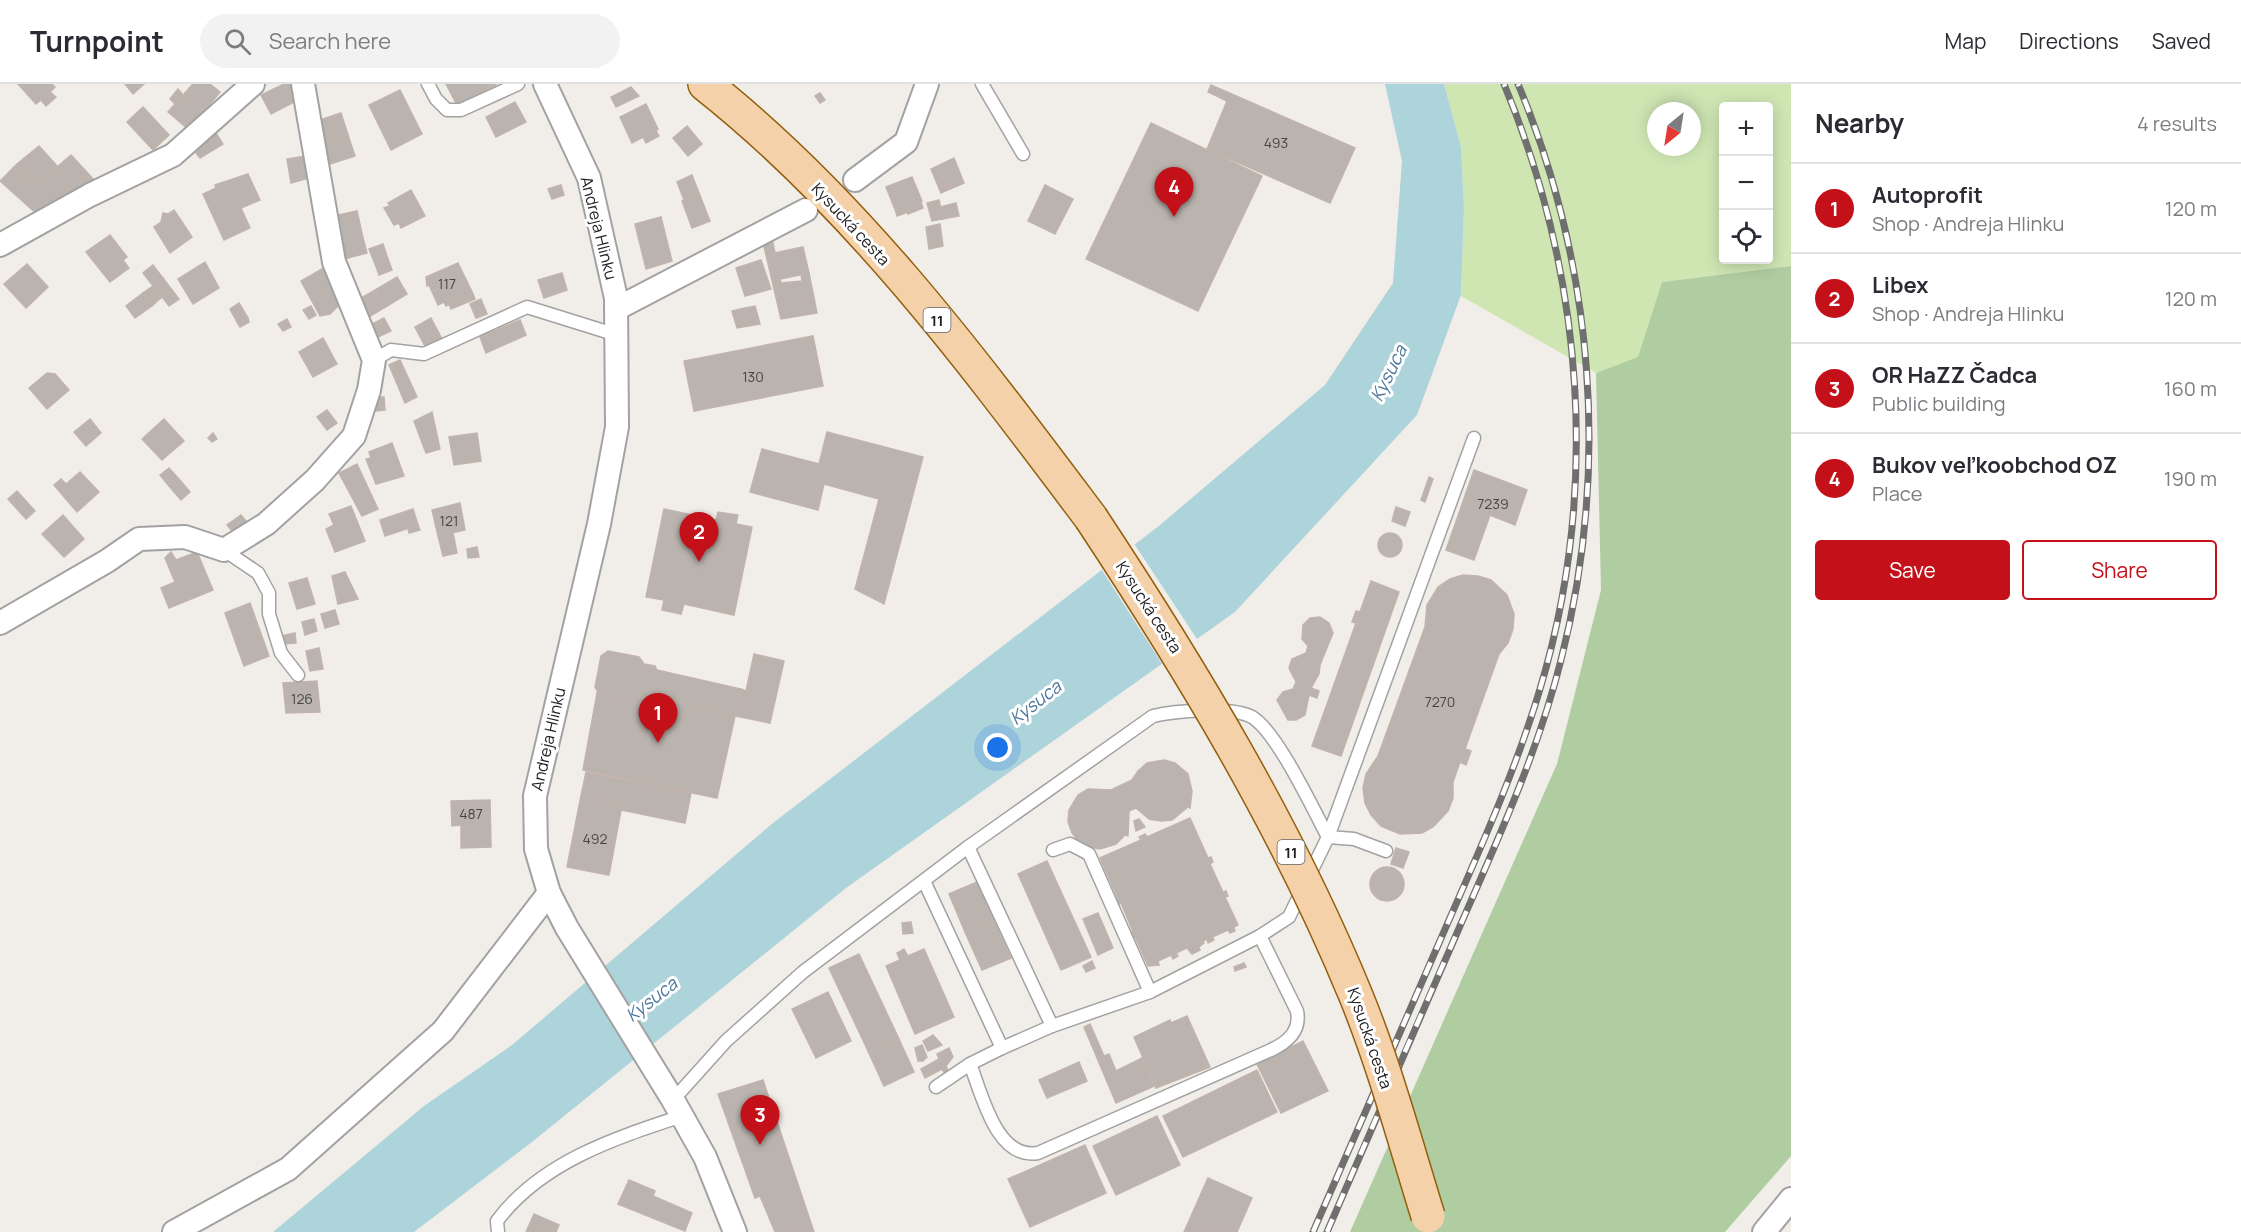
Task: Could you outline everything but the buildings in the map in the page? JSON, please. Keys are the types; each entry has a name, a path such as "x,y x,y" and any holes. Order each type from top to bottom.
{"main road":[{"name":"Kysucká cesta","path":"705,84 766,136 851,221 974,362 1091,518 1146,600 1223,726 1281,831 1322,915 1357,999 1429,1224"}],"street":[{"path":"0,245 90,195 173,155 253,84"},
{"path":"0,623 97,567 139,539 185,537 224,550 266,524 315,480 354,436 369,390 375,360 334,262 303,84"},
{"name":"Andreja Hlinku","path":"545,84 590,178 616,298 617,427 599,524 535,796 536,849 549,893 567,928 677,1108 718,1186 735,1232"},
{"path":"855,180 906,142 927,84"},
{"path":"616,309 806,210"},
{"path":"174,1232 288,1169 442,1031 549,893"},
{"path":"1764,1232 1791,1199"}],"lane":[{"path":"428,84 436,99 447,110 461,110 518,84"},
{"path":"982,84 1023,154"},
{"path":"375,360 391,350 424,354 527,307 616,334"},
{"path":"936,1088 970,1064 1002,1047 1052,1026 1150,992 1260,936 1289,917 1328,837 1474,438"},
{"path":"224,550 258,573 269,593 268,614 280,654 298,675"},
{"path":"498,1232 497,1221 513,1202 567,1161 677,1108 726,1041 803,972 968,847 1152,716 1172,711 1244,713 1255,718 1273,738 1328,837"},
{"path":"1328,837 1354,839 1386,851"},
{"path":"1053,850 1070,844 1089,854 1150,992"},
{"path":"968,847 1052,1026"},
{"path":"924,880 1002,1047"},
{"path":"970,1064 997,1129 1013,1148 1030,1154 1038,1153 1288,1040 1299,1021 1297,1011 1260,936"}],"green space":[{"path":"1444,84 1791,84 1791,266 1662,282 1638,358 1596,373 1461,296 1464,208 1461,147"},
{"path":"1791,266 1791,1156 1725,1232 1350,1232 1557,764 1601,590 1596,373 1638,357 1662,282"}],"water":[{"name":"Kysuca","path":"1385,84 1444,84 1461,147 1464,208 1461,295 1417,415 1235,612 846,888 532,1142 414,1232 273,1232 424,1106 512,1045 773,823 1160,525 1325,385 1393,283 1402,161"}],"pier":[{"path":"1133,542 1199,642 1164,667 1100,567"}],"railway":[{"path":"1313,1232 1506,786 1540,689 1559,613 1571,537 1576,461 1574,384 1566,308 1552,232 1531,157 1504,84"},
{"path":"1327,1232 1489,861 1529,762 1552,694 1576,588 1586,515 1589,441 1586,368 1578,296 1564,224 1544,153 1518,84"}],"place":[{"name":"Bukov veľkoobchod OZ","path":"1174,217"},
{"name":"Libex","path":"699,562"},
{"name":"Autoprofit","path":"658,743"},
{"name":"OR HaZZ Čadca","path":"760,1145"}]}
